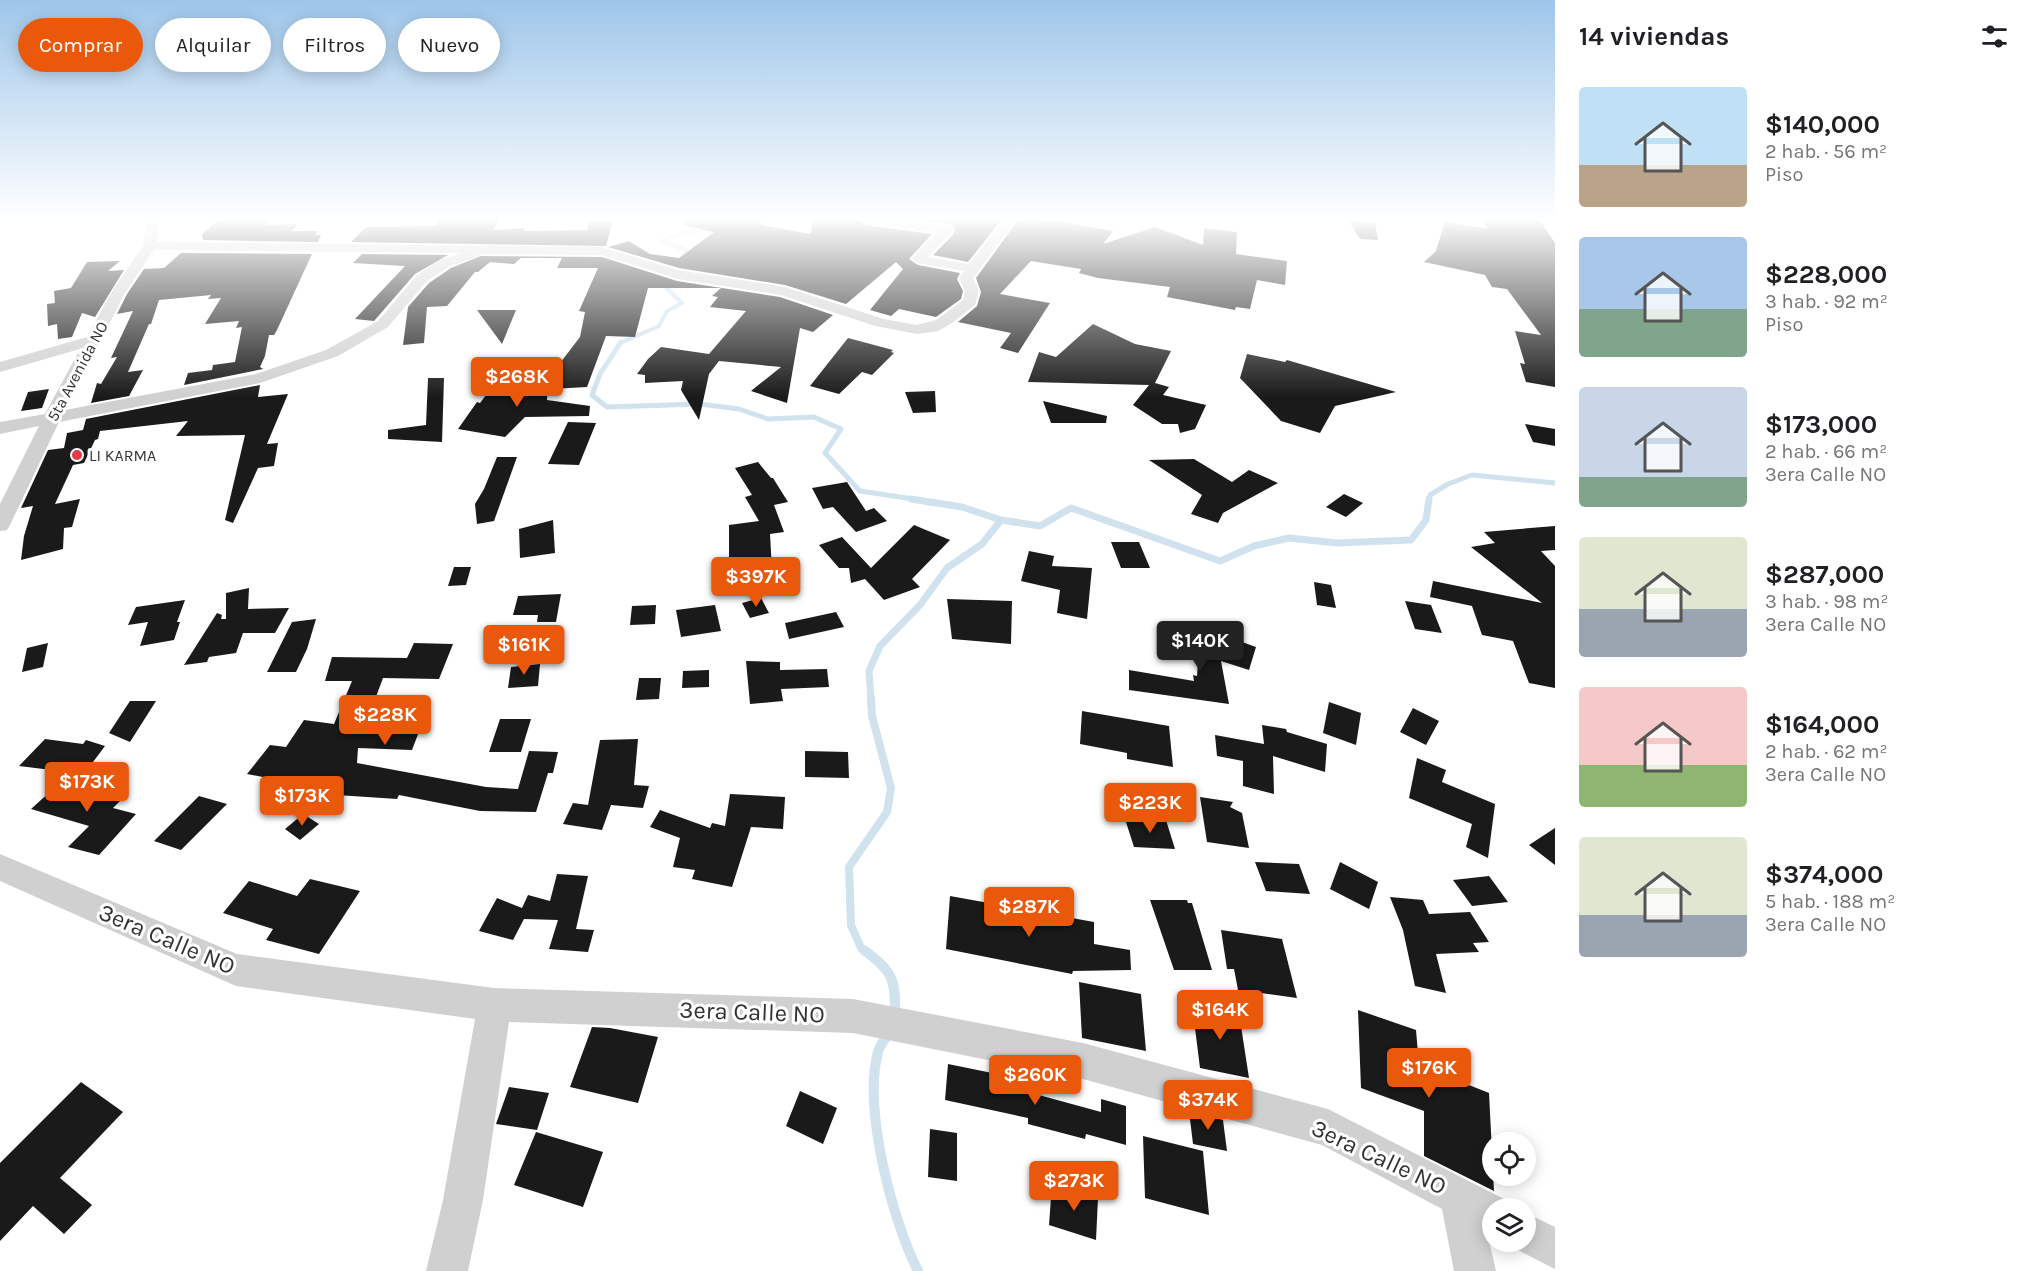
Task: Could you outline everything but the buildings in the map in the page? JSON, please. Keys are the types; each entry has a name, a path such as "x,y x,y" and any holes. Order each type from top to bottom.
{"street":[{"name":"5ta Avenida NO","path":"0,525 52,418 128,278"},
{"path":"0,428 260,378 332,353 383,324 422,278"},
{"path":"709,278 785,291 882,323 912,328 932,328 970,302 972,291 966,278"},
{"path":"0,368 93,340"},
{"name":"3era Calle NO","path":"0,867 236,970 494,1005 854,1016 1083,1061 1328,1128 1482,1208"},
{"path":"447,1271 463,1200 494,1005"},
{"path":"1459,1195 1475,1271"},
{"path":"1536,1239 1555,1250"}],"waterway":[{"path":"620,343 659,326 667,311 682,303 666,287 667,281"},
{"path":"620,343 600,374 592,395 607,407 700,404 739,409 768,419 814,417 841,429 825,453 860,491 920,500"},
{"path":"1429,500 1430,495 1448,484 1472,475 1555,483"},
{"path":"911,499 962,507 1001,520"},
{"path":"1001,520 1040,526 1071,508 1220,561 1254,546 1289,538 1337,543 1411,540 1426,520 1429,499"},
{"path":"871,700 869,671 880,646 920,605 947,568 982,544 1001,520"},
{"path":"866,952 861,948 851,925 849,867 887,812 891,788 872,716 871,698"},
{"path":"864,950 881,964 891,977 895,993 895,1016"},
{"path":"890,1032 879,1049 874,1075 877,1132 890,1194 908,1249 918,1271"}],"place":[{"name":"LI KARMA","path":"77,455"}]}
